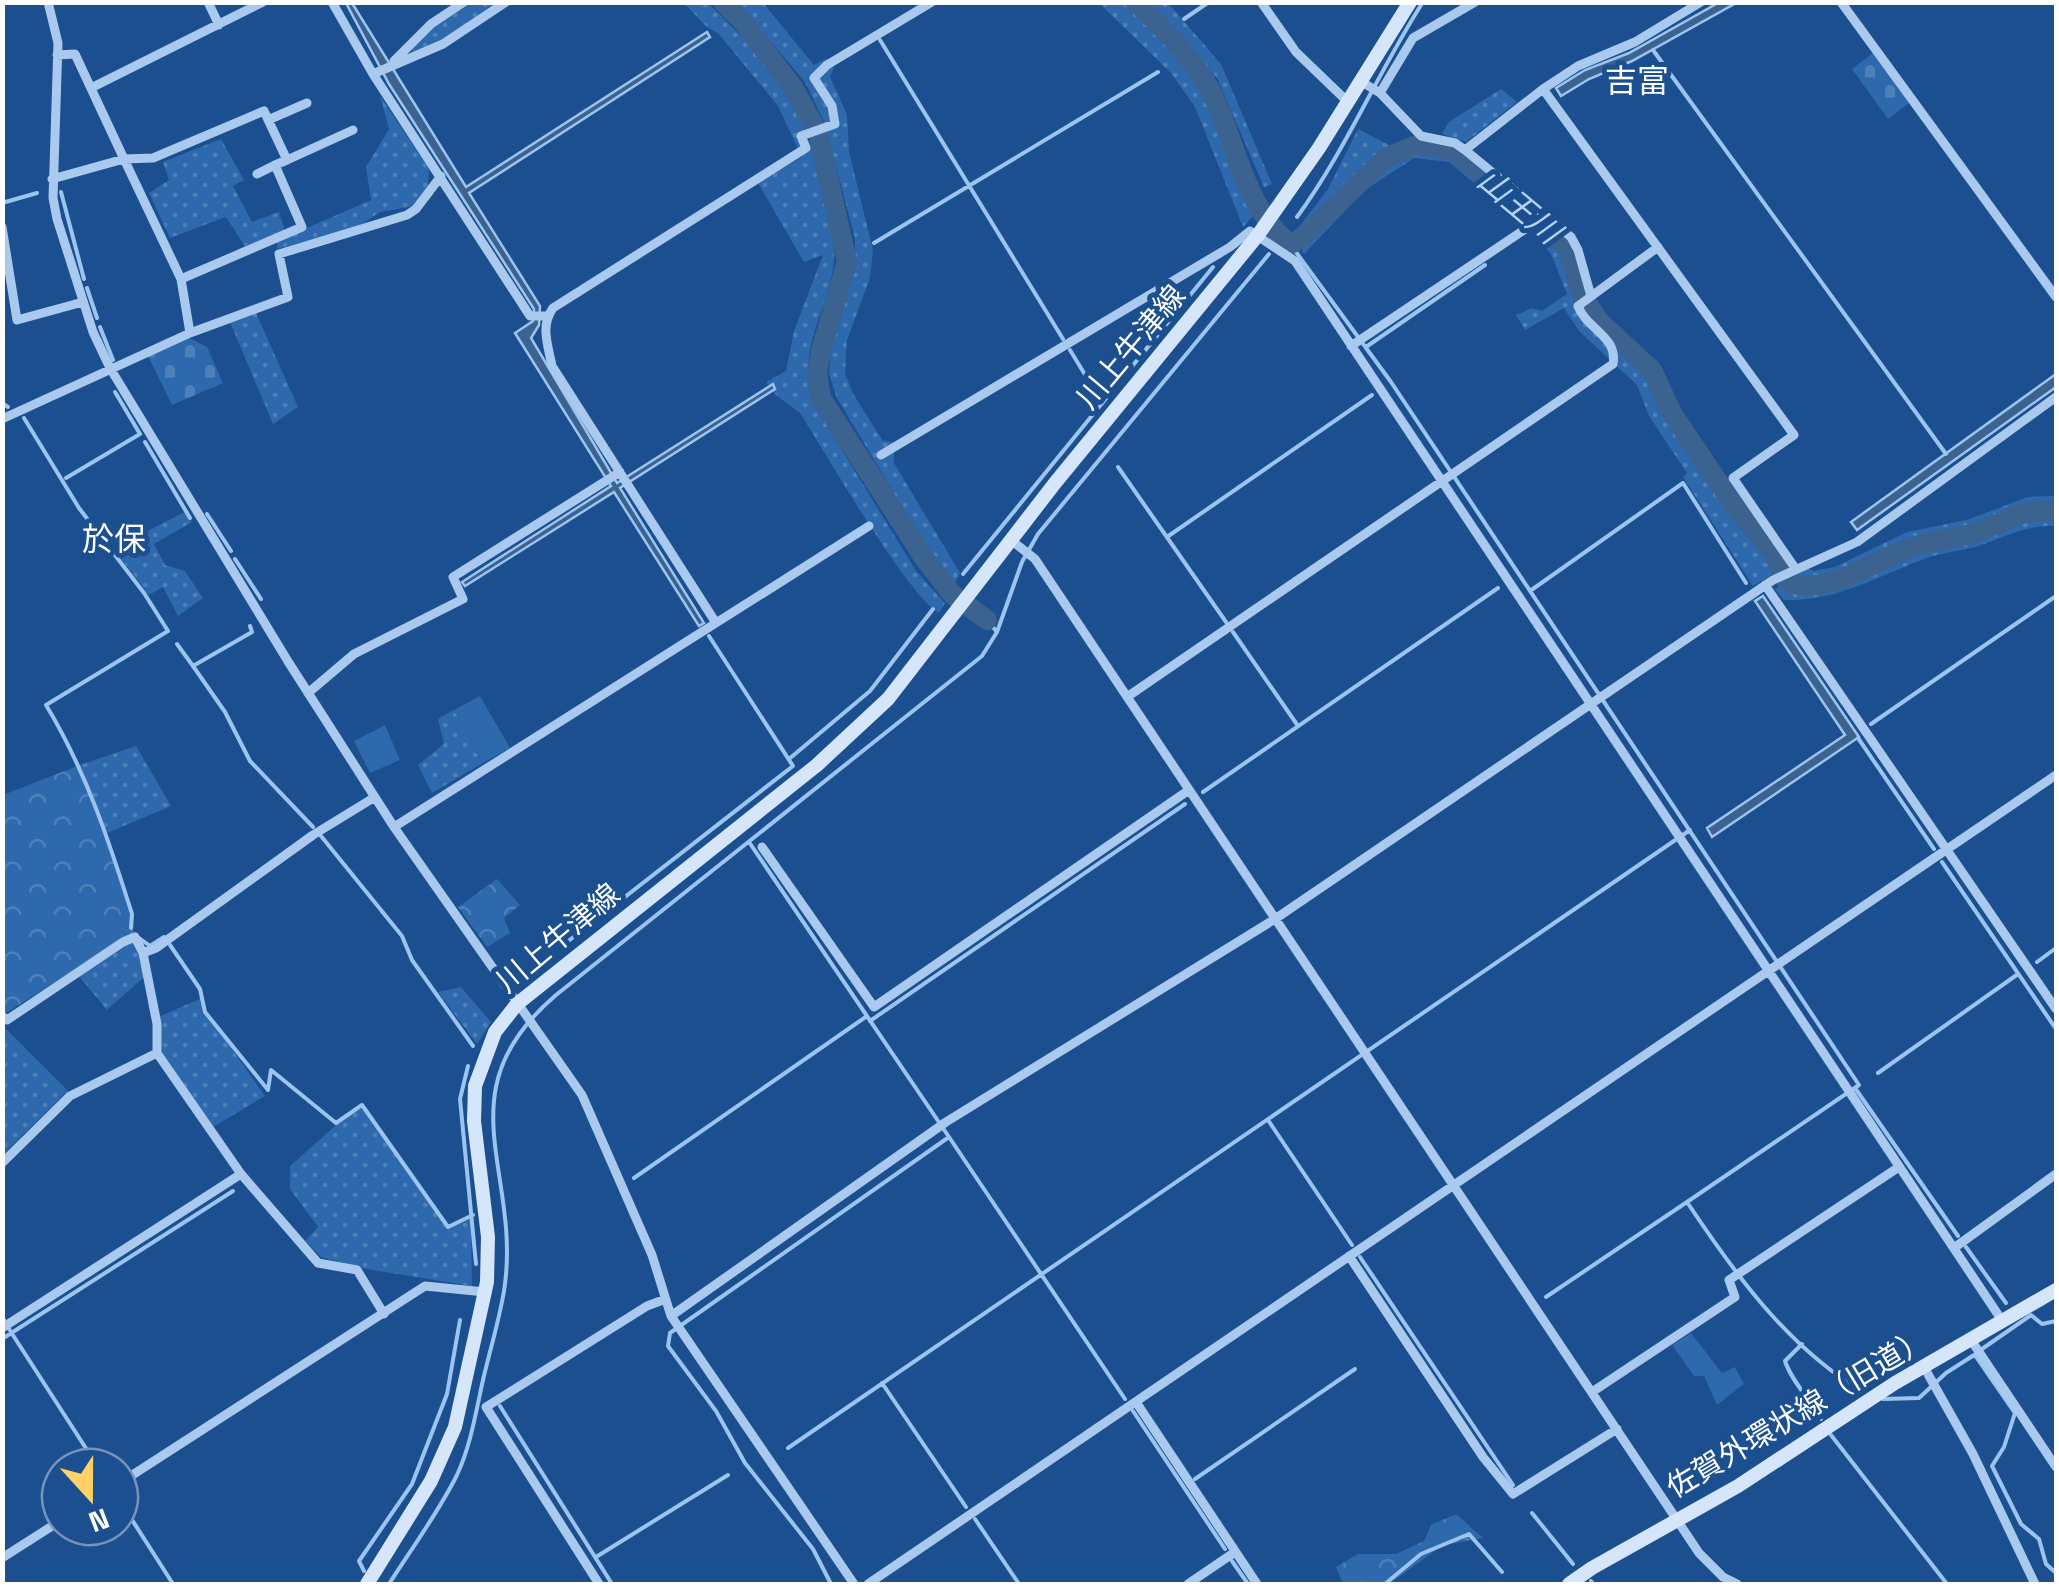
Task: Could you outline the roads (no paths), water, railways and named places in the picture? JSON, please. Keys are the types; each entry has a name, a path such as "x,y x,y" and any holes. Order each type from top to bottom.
{"main road":[{"path":"1349,103 1410,2"},
{"name":"川上牛津線","path":"368,1584 431,1481 456,1427 485,1292 488,1237 474,1121 475,1086 495,1032 856,732 1016,544 1258,235 1349,103"},
{"name":"佐賀外環状線（旧道）","path":"1569,1584 1738,1486 1821,1430 1932,1378 1976,1348 2004,1322 2056,1290"}],"street":[{"path":"48,2 56,29 52,179 57,218 83,302 110,368 308,694 394,827 582,1095 652,1255 671,1316 854,1584"},
{"path":"208,2 219,24"},
{"path":"93,87 263,2"},
{"path":"332,2 373,74 530,316 547,316"},
{"path":"392,63 431,24 464,2"},
{"path":"373,74 442,44 506,2"},
{"path":"716,623 618,478 552,366 544,324 553,308 806,148 801,136 835,124 832,106 814,78 827,65 932,2"},
{"path":"1261,2 1296,52 1349,103"},
{"path":"1380,93 1413,38 1475,2"},
{"path":"1466,150 1578,66 1635,42 1702,2"},
{"path":"1841,2 2056,297"},
{"path":"57,55 75,54 93,87 181,279 190,333"},
{"path":"1362,82 1380,93 1420,136 1466,150 1571,237 1590,296"},
{"path":"1543,89 1794,435 1733,478 1796,568"},
{"path":"268,120 307,102"},
{"path":"52,179 124,159 153,158 264,110 287,160"},
{"path":"258,174 354,130"},
{"path":"181,279 302,227 276,166"},
{"path":"2,419 190,333 288,297 278,254 407,216 441,176"},
{"path":"2,227 17,320 83,302"},
{"path":"1351,346 1524,230"},
{"path":"881,456 1230,247 1250,231 1295,262 2004,1322"},
{"path":"1127,697 1614,364 1612,343 1580,313 1578,306 1658,247"},
{"path":"671,1316 946,1122 1275,919 1769,583 1857,542 2056,398"},
{"path":"308,694 354,654 464,599 453,577 618,478"},
{"path":"394,827 870,526"},
{"path":"1016,544 1035,559 1699,1553 1723,1577 1737,1584"},
{"path":"1769,583 2056,1009"},
{"path":"868,1584 2056,775"},
{"path":"762,847 874,1007 1189,790"},
{"path":"143,952 156,948 313,835 375,797"},
{"path":"2,1016 7,1020 135,937 143,952 157,1024 157,1053 241,1174 318,1263 357,1270 384,1314"},
{"path":"2,1163 70,1096 157,1053"},
{"path":"1592,1392 1735,1297 1729,1280 1899,1167"},
{"path":"2,1328 241,1174"},
{"path":"1954,1248 2056,1174"},
{"path":"1349,1256 1483,1457 1513,1494 1617,1429"},
{"path":"140,1469 425,1286 485,1292"},
{"path":"600,1584 486,1407 647,1306 663,1300"},
{"path":"1976,1348 2056,1466"},
{"path":"1932,1378 1974,1454 2035,1584"},
{"path":"1136,1402 1257,1584"},
{"path":"2,1558 40,1534"},
{"path":"1188,1584 1235,1552"}],"waterway":[{"path":"723,2 793,87 818,133 847,261 817,373 821,398 924,558 952,594 987,620"},
{"name":"山王川","path":"1136,2 1204,79 1249,188 1273,228 1290,244 1299,240 1387,157 1417,145 1454,151 1568,247 1582,295 1599,321 1652,370 1672,413 1731,501 1774,554 1787,582 1819,585 1835,581 1920,545 1974,533 2022,514 2056,511"},
{"path":"1184,19 1209,2"},
{"path":"1297,217 1331,165 1423,2"},
{"path":"880,40 1063,339"},
{"path":"1653,50 1946,454"},
{"path":"874,243 1158,72"},
{"path":"61,192 84,279"},
{"path":"2,203 37,193"},
{"path":"1290,244 1391,382 1859,1085 1687,1202 1743,1281 1786,1330 1834,1373 1861,1391"},
{"path":"997,632 1022,562 1038,534 1269,254"},
{"path":"1366,347 1485,265"},
{"path":"963,574 1213,267"},
{"path":"87,288 97,318"},
{"path":"100,327 113,360"},
{"path":"1070,350 1101,401"},
{"path":"66,478 140,434 115,392"},
{"path":"1167,537 1372,395"},
{"path":"2,403 8,407"},
{"path":"24,418 79,508 168,631 46,705 95,807 132,914 131,928"},
{"path":"145,442 190,518"},
{"path":"1118,467 1226,622"},
{"path":"1530,591 1683,483 1746,583"},
{"path":"207,514 231,551"},
{"path":"235,559 261,599"},
{"path":"1203,792 1498,588"},
{"path":"1871,724 2056,596"},
{"path":"789,759 870,691 933,609"},
{"path":"389,1584 450,1489 473,1428 502,1302 507,1248 494,1135 494,1100 502,1066 522,1031 556,995 982,656 997,632 987,620"},
{"path":"250,626 252,632 193,666 225,712 250,761 313,827"},
{"path":"1233,632 1298,726"},
{"path":"562,946 793,766 709,636"},
{"path":"177,644 193,666"},
{"path":"1858,738 1934,849"},
{"path":"870,1021 1185,804"},
{"path":"788,1448 1690,830"},
{"path":"321,836 402,936 412,960 473,1046"},
{"path":"749,842 949,1137 670,1333 668,1346 716,1411 745,1463 813,1549 831,1584"},
{"path":"1942,862 2056,1029"},
{"path":"139,938 150,946 164,937"},
{"path":"170,945 200,989 205,1012 268,1090 271,1070 336,1123 362,1105 448,1227 473,1215"},
{"path":"2037,962 2056,948"},
{"path":"1878,1073 2018,974"},
{"path":"634,1178 867,1016"},
{"path":"468,1066 460,1099 476,1264"},
{"path":"1855,1088 1958,1236"},
{"path":"1268,1120 1352,1245"},
{"path":"949,1137 1125,1399"},
{"path":"2,1339 233,1191"},
{"path":"1546,1297 1687,1202"},
{"path":"1966,1247 2006,1303"},
{"path":"1360,1257 1513,1485"},
{"path":"1982,1349 2031,1315 2042,1324 2056,1321"},
{"path":"364,1571 359,1561 412,1484 447,1394 460,1320"},
{"path":"9,1329 85,1447"},
{"path":"1802,1344 1785,1361 1821,1419"},
{"path":"1883,1399 1919,1398 1946,1373 1974,1355"},
{"path":"1975,1355 2015,1413 2004,1447 1992,1466 2021,1524 2039,1539 2046,1564 2056,1573"},
{"path":"1195,1479 1355,1369"},
{"path":"882,1383 966,1507"},
{"path":"500,1406 612,1584"},
{"path":"1133,1411 1225,1549"},
{"path":"1831,1435 1947,1584"},
{"path":"596,1557 728,1475"},
{"path":"1532,1513 1573,1564"},
{"path":"975,1519 1019,1584"},
{"path":"140,1532 173,1584"},
{"path":"1385,1584 1421,1554 1469,1534 1502,1572"},
{"path":"1232,1561 1248,1584"}],"district":[{"name":"吉富","path":"1637,81"},
{"name":"於保","path":"114,539"}]}
